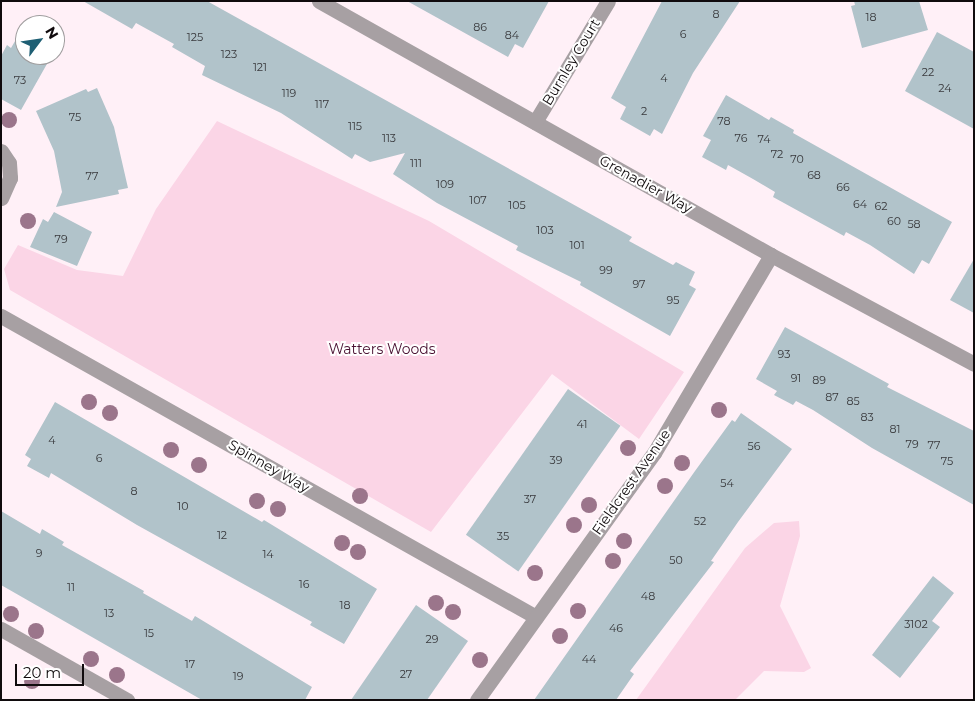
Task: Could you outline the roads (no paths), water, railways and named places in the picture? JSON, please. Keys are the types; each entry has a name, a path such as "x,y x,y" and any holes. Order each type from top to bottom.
{"street":[{"name":"Grenadier Way","path":"319,1 771,255 974,364"},
{"name":"Burnley Court","path":"535,122 608,1"},
{"path":"1,150 9,164 10,178 1,198"},
{"name":"Fieldcrest Avenue","path":"477,700 654,453 771,255"},
{"name":"Spinney Way","path":"1,316 536,617"},
{"path":"1,629 126,700"}],"park label":[{"name":"Watters Woods","path":"382,349"}]}
